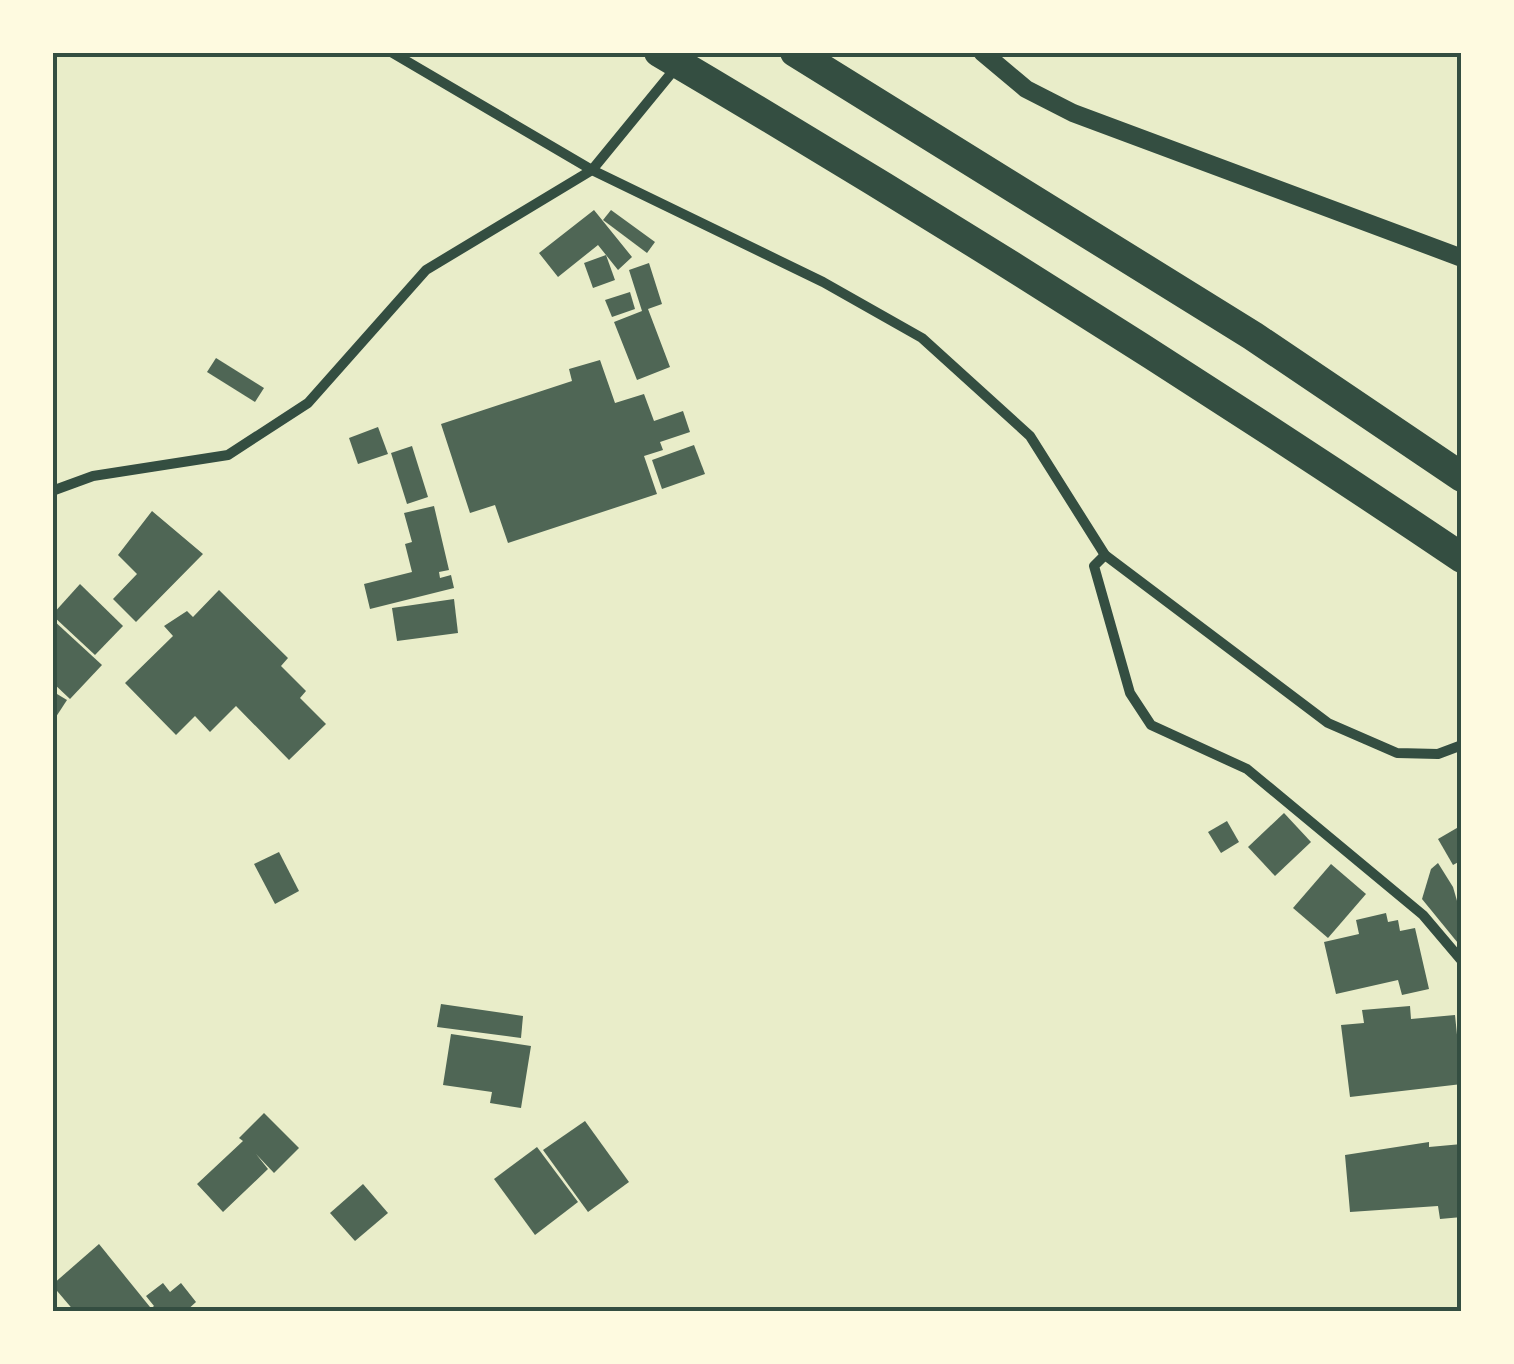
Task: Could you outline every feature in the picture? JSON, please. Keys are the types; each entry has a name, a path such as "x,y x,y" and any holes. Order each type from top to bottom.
{"highway":[{"path":"660,52 966,234 1206,386 1462,558"},
{"path":"795,52 1253,336 1462,477"}],"street":[{"path":"391,52 592,170 823,282 922,338 1030,436 1104,555 1328,723 1396,752 1438,754 1462,745"},
{"path":"52,490 93,476 228,455 308,402 426,270 592,170 688,52"},
{"path":"982,52 1026,89 1073,112 1462,258"},
{"path":"1104,555 1094,566 1130,692 1150,725 1247,769 1423,915 1462,962"}],"building":[{"path":"594,210 632,257 618,270 598,245 558,277 539,253"},
{"path":"611,210 655,242 647,253 603,220"},
{"path":"606,255 615,280 593,288 584,263"},
{"path":"649,263 662,304 648,309 670,367 637,380 614,322 642,311 629,270"},
{"path":"630,292 635,309 612,317 605,300"},
{"path":"216,358 264,388 255,402 207,372"},
{"path":"600,360 615,403 644,394 654,421 683,411 690,432 660,442 663,450 644,456 657,494 508,543 495,505 470,513 441,424 572,381 569,369"},
{"path":"378,427 388,454 358,464 349,438"},
{"path":"694,445 705,474 662,489 652,460"},
{"path":"412,446 428,497 407,504 391,453"},
{"path":"434,506 449,570 439,572 440,578 451,575 454,588 370,609 364,584 412,572 405,544 412,542 404,513"},
{"path":"152,511 203,554 136,622 113,599 137,574 118,555"},
{"path":"80,584 123,626 95,655 52,615"},
{"path":"219,590 288,658 281,666 306,691 300,698 326,724 289,760 236,706 210,732 195,716 176,735 125,683 173,636 164,626 187,611 193,617"},
{"path":"454,599 458,633 397,641 392,608"},
{"path":"52,619 102,665 70,699 52,682"},
{"path":"52,691 67,700 52,723"},
{"path":"1284,813 1311,842 1275,876 1248,847"},
{"path":"1227,821 1239,842 1221,853 1208,832"},
{"path":"1462,825 1462,860 1453,865 1438,839"},
{"path":"279,852 299,891 275,904 254,864"},
{"path":"1438,863 1453,887 1462,918 1462,948 1422,899 1431,869"},
{"path":"1331,864 1366,894 1328,938 1293,908"},
{"path":"1386,913 1388,922 1398,920 1400,931 1415,928 1429,989 1402,995 1398,980 1336,994 1324,942 1359,934 1356,920"},
{"path":"441,1004 523,1016 521,1038 437,1027"},
{"path":"1410,1006 1411,1019 1455,1015 1462,1084 1350,1097 1341,1025 1364,1023 1362,1010"},
{"path":"451,1034 531,1046 521,1108 490,1103 492,1092 443,1085"},
{"path":"264,1113 299,1148 274,1173 256,1154 268,1169 223,1212 197,1184 243,1141 239,1138"},
{"path":"585,1121 629,1182 588,1212 543,1150"},
{"path":"1429,1142 1429,1147 1462,1144 1462,1217 1440,1219 1438,1206 1350,1212 1345,1155"},
{"path":"537,1147 578,1202 535,1235 494,1179"},
{"path":"363,1184 388,1213 355,1241 330,1213"},
{"path":"99,1244 150,1307 144,1312 75,1312 52,1285"},
{"path":"163,1283 170,1292 181,1283 196,1302 185,1312 147,1312 154,1306 146,1296"}]}
